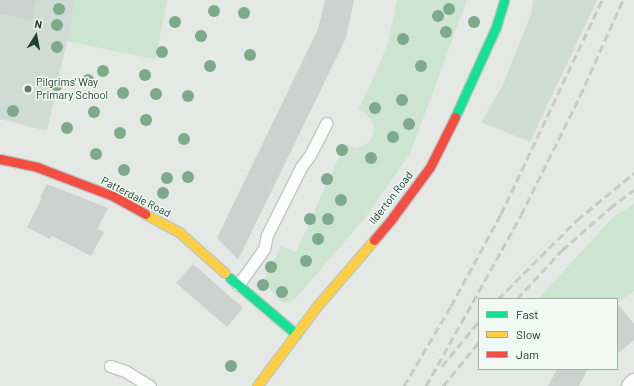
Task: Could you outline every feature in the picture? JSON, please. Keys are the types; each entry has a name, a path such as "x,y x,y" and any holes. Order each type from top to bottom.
{"street":[{"name":"Ilderton Road","path":"257,386 317,306 393,217 430,167 467,94 496,27 504,0"},
{"name":"Patterdale Road","path":"0,159 37,167 113,196 180,233 231,279 296,334"}],"lane":[{"path":"231,279 264,249 267,235 301,167 310,155 326,123"},
{"path":"110,366 125,371 150,386"}],"shaded area":[{"name":"Pilgrims' Way Primary School","path":"0,0 167,0 155,59 67,41 47,131 0,119"},
{"path":"533,0 597,0 530,142 481,122 502,87 531,14"}],"green space":[{"path":"75,0 167,0 155,59 67,41"},
{"path":"397,0 467,0 410,154 365,218 297,297 290,303 281,302 267,286 265,278 281,246 296,252 339,157 347,145 356,148 365,145 372,138 374,128 371,119 364,112 358,110 378,68 388,42"},
{"path":"634,204 634,291 618,302 618,298 539,298 613,217"}],"building":[{"path":"0,0 36,0 32,20 0,14"},
{"path":"325,0 354,0 346,38 238,260 217,238 318,29"},
{"path":"47,184 108,208 97,229 104,232 91,256 52,236 50,239 27,227 42,198 40,197"},
{"path":"193,264 243,308 227,327 176,283"},
{"path":"618,304 634,324 634,340 618,353"},
{"path":"556,370 587,370 579,386 548,386"}],"railway":[{"path":"404,386 451,306 501,214 602,0"},
{"path":"426,386 521,215 580,96 623,0"},
{"path":"499,298 577,220 634,173"},
{"path":"518,298 562,250 610,208 634,190"},
{"path":"442,366 478,322"},
{"path":"443,386 478,343"}],"traffic: fast":[{"path":"455,117 496,27 504,0"},
{"path":"230,278 296,334"}],"traffic: slow":[{"path":"145,214 180,233 225,273"},
{"path":"257,386 317,306 374,240"}],"traffic: jam":[{"path":"374,240 430,167 455,117"},
{"path":"0,159 37,167 113,196 145,214"}],"place":[{"name":"Pilgrims' Way Primary School","path":"28,89"}]}
